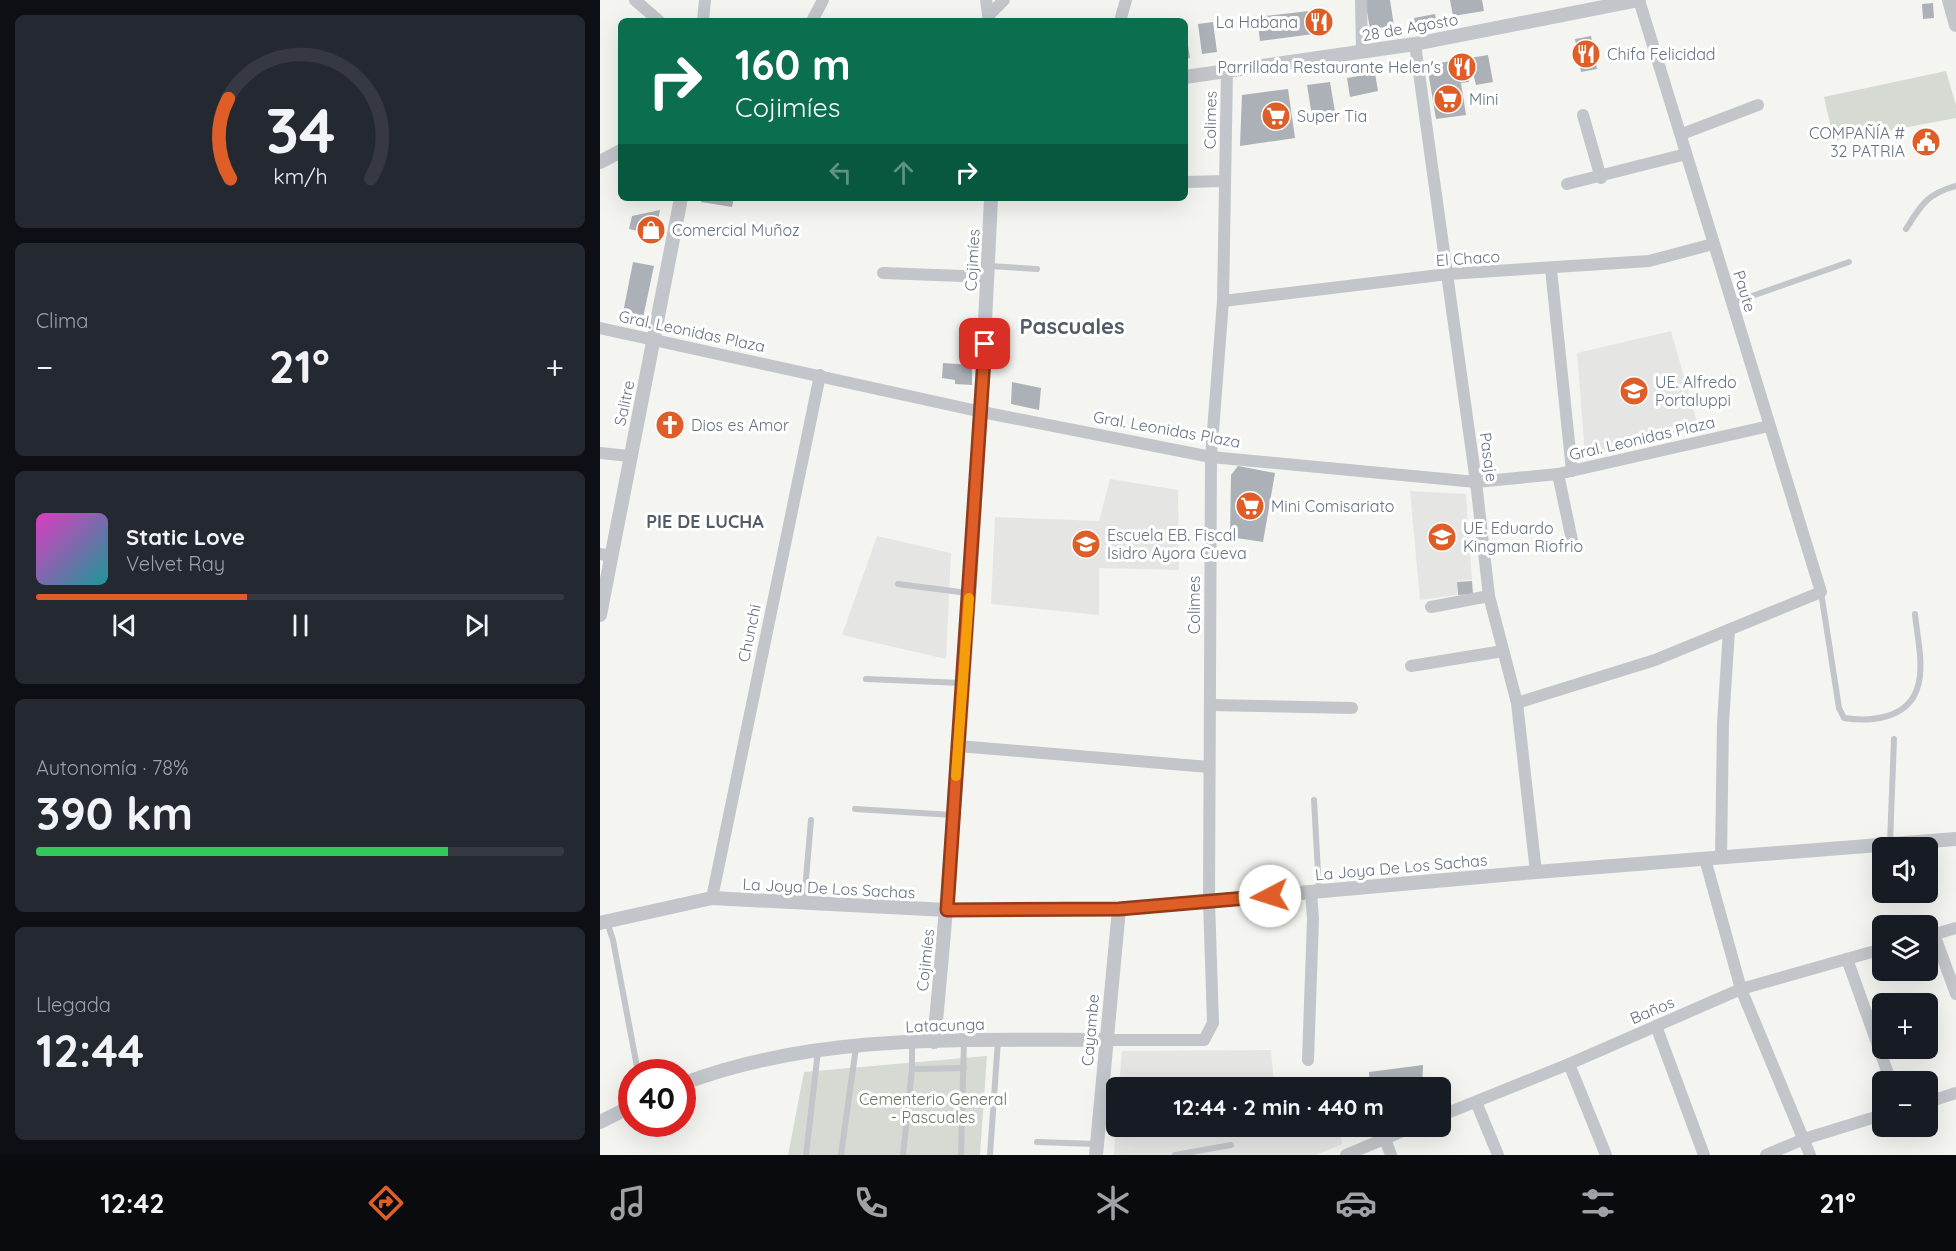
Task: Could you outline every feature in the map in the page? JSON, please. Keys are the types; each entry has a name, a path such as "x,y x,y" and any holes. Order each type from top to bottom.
{"street":[{"path":"635,0 656,18"},
{"path":"703,18 705,0"},
{"path":"814,18 823,0"},
{"path":"986,0 988,18"},
{"path":"989,18 1004,0"},
{"path":"1121,18 1126,0"},
{"path":"1361,0 1362,52"},
{"name":"28 de Agosto","path":"1188,77 1415,44 1639,0"},
{"name":"Paute","path":"1639,0 1821,592"},
{"path":"1950,0 1956,25"},
{"name":"Pasaje","path":"1415,44 1476,482 1489,596 1517,703 1536,872"},
{"name":"Colimes","path":"1211,1032 1213,1023 1209,901 1209,767 1211,457 1223,301 1227,71"},
{"path":"1682,134 1758,105"},
{"path":"1583,115 1601,178"},
{"path":"600,162 618,153"},
{"path":"1567,184 1601,178 1686,154"},
{"path":"1188,182 1225,181"},
{"name":"Salitre","path":"600,615 605,555 654,340 680,201"},
{"name":"Cojimíes","path":"934,1042 947,910 982,412 992,201"},
{"name":"El Chaco","path":"1223,301 1448,274 1649,261 1713,244"},
{"path":"1551,269 1572,471"},
{"path":"884,273 988,271"},
{"name":"Gral. Leonidas Plaza","path":"600,328 982,412 1211,457 1476,482 1558,474 1769,426"},
{"name":"Chunchi","path":"711,898 820,375"},
{"path":"600,453 629,456"},
{"path":"1558,474 1573,545"},
{"path":"1517,703 1655,660 1821,592"},
{"path":"1431,608 1489,596"},
{"path":"1721,857 1729,630"},
{"path":"1411,666 1503,651"},
{"path":"1210,705 1352,708"},
{"path":"958,746 1209,767"},
{"name":"La Joya De Los Sachas","path":"1938,840 1956,839"},
{"name":"La Joya De Los Sachas","path":"603,922 711,898 947,910 1119,909 1872,845"},
{"path":"1706,859 1741,989 1810,1155"},
{"path":"1308,1060 1315,892"},
{"name":"Cayambe","path":"1097,1149 1105,1040 1119,909"},
{"path":"1938,933 1956,928"},
{"name":"Baños","path":"1451,1112 1569,1064 1741,989 1872,952"},
{"path":"1938,952 1956,994"},
{"path":"1847,959 1887,1071"},
{"path":"1656,1026 1704,1155"},
{"name":"Latacunga","path":"696,1079 767,1059 818,1050 998,1040 1204,1040 1211,1032"},
{"path":"1569,1064 1606,1155"},
{"path":"1938,1099 1956,1093"},
{"path":"1476,1102 1498,1155"},
{"path":"600,1122 618,1113"},
{"path":"1766,1155 1804,1139 1872,1118"},
{"path":"1346,1155 1389,1137"},
{"path":"1384,1139 1391,1155"}],"lane":[{"path":"1906,229 1923,202 1956,186"},
{"path":"1732,303 1849,262"},
{"path":"988,271 1037,269"},
{"path":"898,584 969,593"},
{"path":"1821,592 1839,708 1844,718 1882,718 1895,714 1913,698 1920,675 1915,614"},
{"path":"866,679 963,683"},
{"path":"1890,837 1894,739"},
{"path":"1314,800 1315,892"},
{"path":"855,809 954,815"},
{"path":"804,902 811,820"},
{"path":"603,922 613,939 636,1059"},
{"path":"990,1155 998,1040"},
{"path":"961,1155 964,1041"},
{"path":"903,1155 912,1069 912,1043"},
{"path":"841,1155 856,1047"},
{"path":"806,1155 818,1050"},
{"path":"912,1069 964,1068"},
{"path":"1036,1142 1097,1149"},
{"path":"1175,1155 1231,1145"}],"shaded area":[{"name":"UE. Alfredo Portaluppi","path":"1671,331 1699,429 1585,454 1577,353"},
{"name":"Escuela EB. Fiscal Isidro Ayora Cueva","path":"1110,479 1178,490 1179,570 1099,568 1099,615 991,604 995,517 1099,521"},
{"name":"UE. Eduardo Kingman Riofrio","path":"1410,491 1466,494 1472,580 1457,581 1457,595 1420,600"},
{"path":"877,536 951,553 946,659 842,635"},
{"path":"1271,1050 1273,1077 1120,1077 1122,1051"},
{"path":"1115,1137 1341,1137 1342,1144 1316,1155 1114,1155"}],"green space":[{"path":"1946,71 1956,105 1956,118 1834,141 1824,97"},
{"name":"Cementerio General - Pascuales","path":"987,1056 980,1155 788,1155 804,1072"}],"building":[{"path":"1365,0 1390,0 1394,26 1370,29"},
{"path":"1450,0 1482,0 1484,11 1453,16"},
{"path":"1933,3 1934,18 1923,19 1922,4"},
{"path":"1326,9 1329,32 1260,41 1257,17"},
{"path":"1435,14 1437,27 1417,31 1414,18"},
{"path":"1213,22 1217,52 1202,54 1198,24"},
{"name":"Chifa Felicidad","path":"1591,36 1597,69 1581,72 1575,39"},
{"name":"Mini","path":"1488,55 1493,82 1476,85 1473,73 1468,74 1469,82 1461,83 1466,115 1436,119 1427,65"},
{"path":"1375,73 1378,91 1350,97 1347,78"},
{"path":"1330,82 1335,112 1312,116 1307,85"},
{"path":"1288,89 1295,138 1240,146 1242,95"},
{"path":"701,201 733,201 732,207"},
{"path":"660,210 655,235 629,229 632,216"},
{"path":"633,262 654,266 641,327 621,323"},
{"path":"943,363 972,365 972,385 955,384 955,380 942,378"},
{"path":"1012,382 1041,388 1039,410 1011,404"},
{"name":"Dios es Amor","path":"660,414 684,418 681,436 657,432"},
{"name":"Mini Comisariato","path":"1238,466 1275,473 1263,542 1230,537 1231,475"},
{"path":"1472,581 1473,594 1458,595 1457,582"},
{"path":"1423,1065 1422,1077 1369,1077 1369,1072"}],"slow traffic":[{"path":"956,776 969,598"}],"place":[{"name":"La Habana","path":"1319,22"},
{"name":"Chifa Felicidad","path":"1586,54"},
{"name":"Parrillada Restaurante Helen's","path":"1462,67"},
{"name":"Mini","path":"1448,99"},
{"name":"Super Tia","path":"1276,116"},
{"name":"COMPAÑÍA # 32 PATRIA","path":"1926,142"},
{"name":"Comercial Muñoz","path":"651,230"},
{"name":"UE. Alfredo Portaluppi","path":"1634,391"},
{"name":"Dios es Amor","path":"670,425"},
{"name":"Mini Comisariato","path":"1250,506"},
{"name":"UE. Eduardo Kingman Riofrio","path":"1442,537"},
{"name":"Escuela EB. Fiscal Isidro Ayora Cueva","path":"1086,544"}],"district":[{"name":"Pascuales","path":"1072,326"},
{"name":"PIE DE LUCHA","path":"705,521"}],"route":[{"path":"985,344 947,910 1119,909 1270,896"}]}
